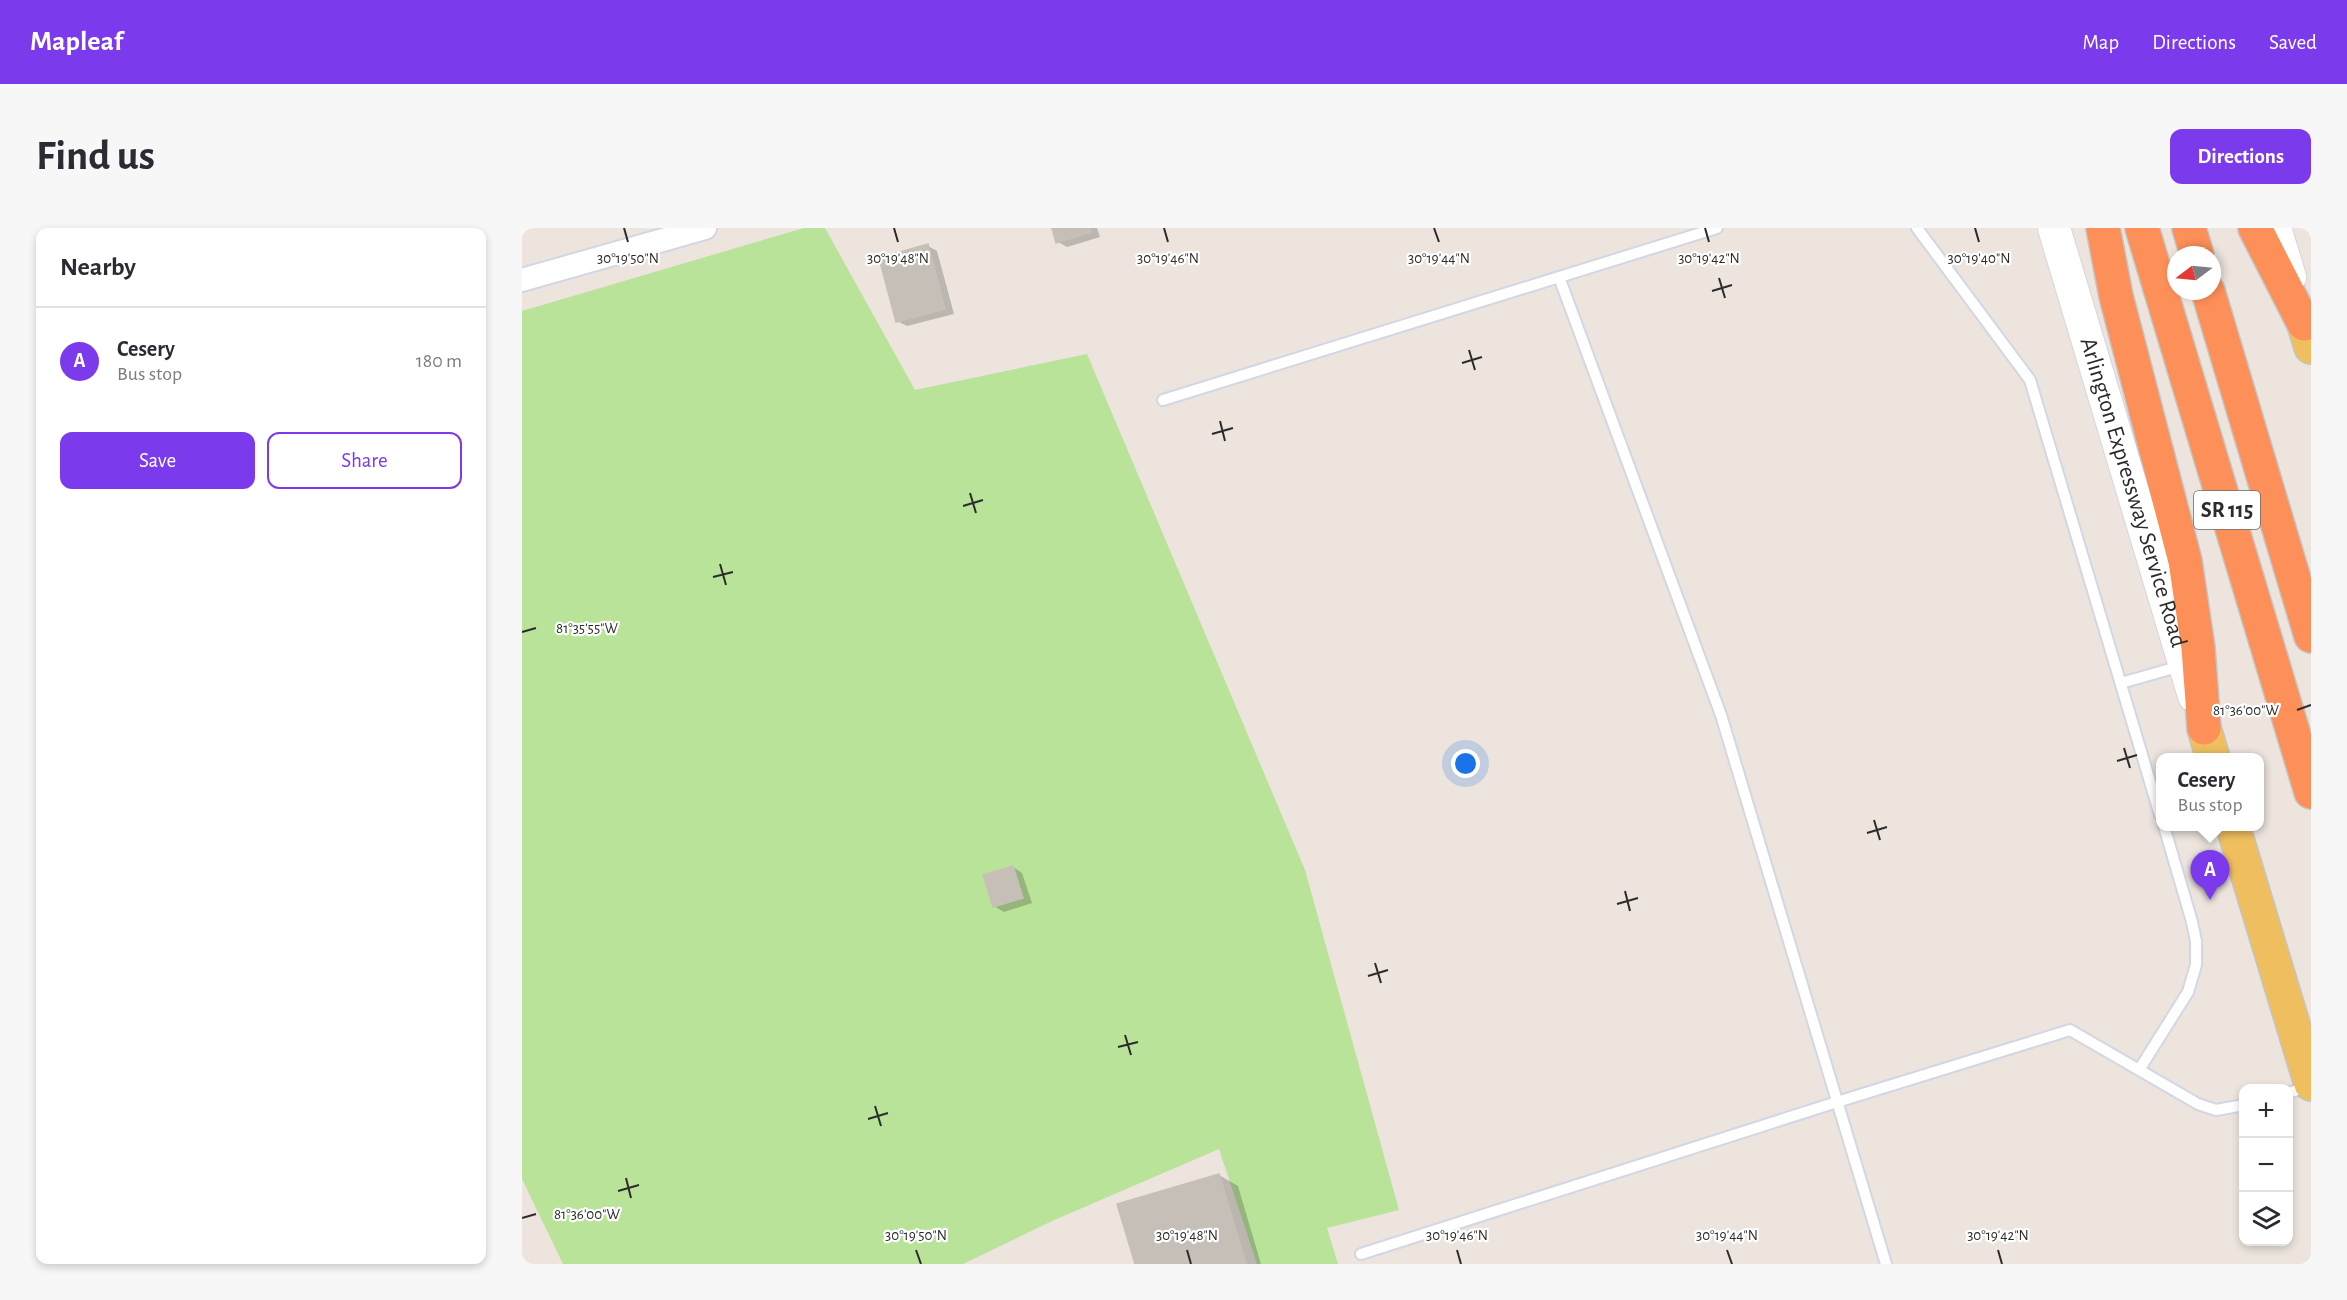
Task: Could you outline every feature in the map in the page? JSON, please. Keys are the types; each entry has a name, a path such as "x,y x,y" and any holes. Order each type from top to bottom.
{"highway":[{"path":"2103,228 2116,296 2185,561 2198,648 2208,743"},
{"name":"SR 115","path":"2142,228 2311,792"},
{"path":"2189,228 2194,246"},
{"path":"2255,228 2308,335"},
{"name":"SR 115","path":"2211,300 2311,636"}],"main road":[{"name":"Arlington Expressway Service Road","path":"2054,228 2208,743"},
{"path":"2276,228 2308,335"},
{"path":"2235,831 2311,1085"}],"street":[{"path":"522,280 705,228"}],"lane":[{"path":"1162,400 1717,228"},
{"path":"1917,228 2030,380 2156,801"},
{"path":"1559,277 1721,715 1886,1264"},
{"path":"2121,683 2185,665"},
{"path":"2139,1070 2188,992 2196,965 2193,922 2166,831"},
{"path":"1361,1254 2070,1030 2207,1107 2223,1110 2239,1107"},
{"path":"2293,1092 2311,1085"}],"green space":[{"path":"804,228 825,228 915,390 1087,354 1305,870 1399,1210 1327,1228 1338,1264 1257,1264 1219,1149 1052,1221 963,1264 563,1264 522,1179 522,311"}],"building":[{"path":"1052,228 1090,228 1091,232 1056,243"},
{"path":"928,244 945,309 896,322 879,258"},
{"path":"1013,866 1023,898 993,907 983,875"},
{"path":"1219,1174 1246,1264 1135,1264 1117,1204"}],"place":[{"name":"Cesery","path":"2210,900"}]}
